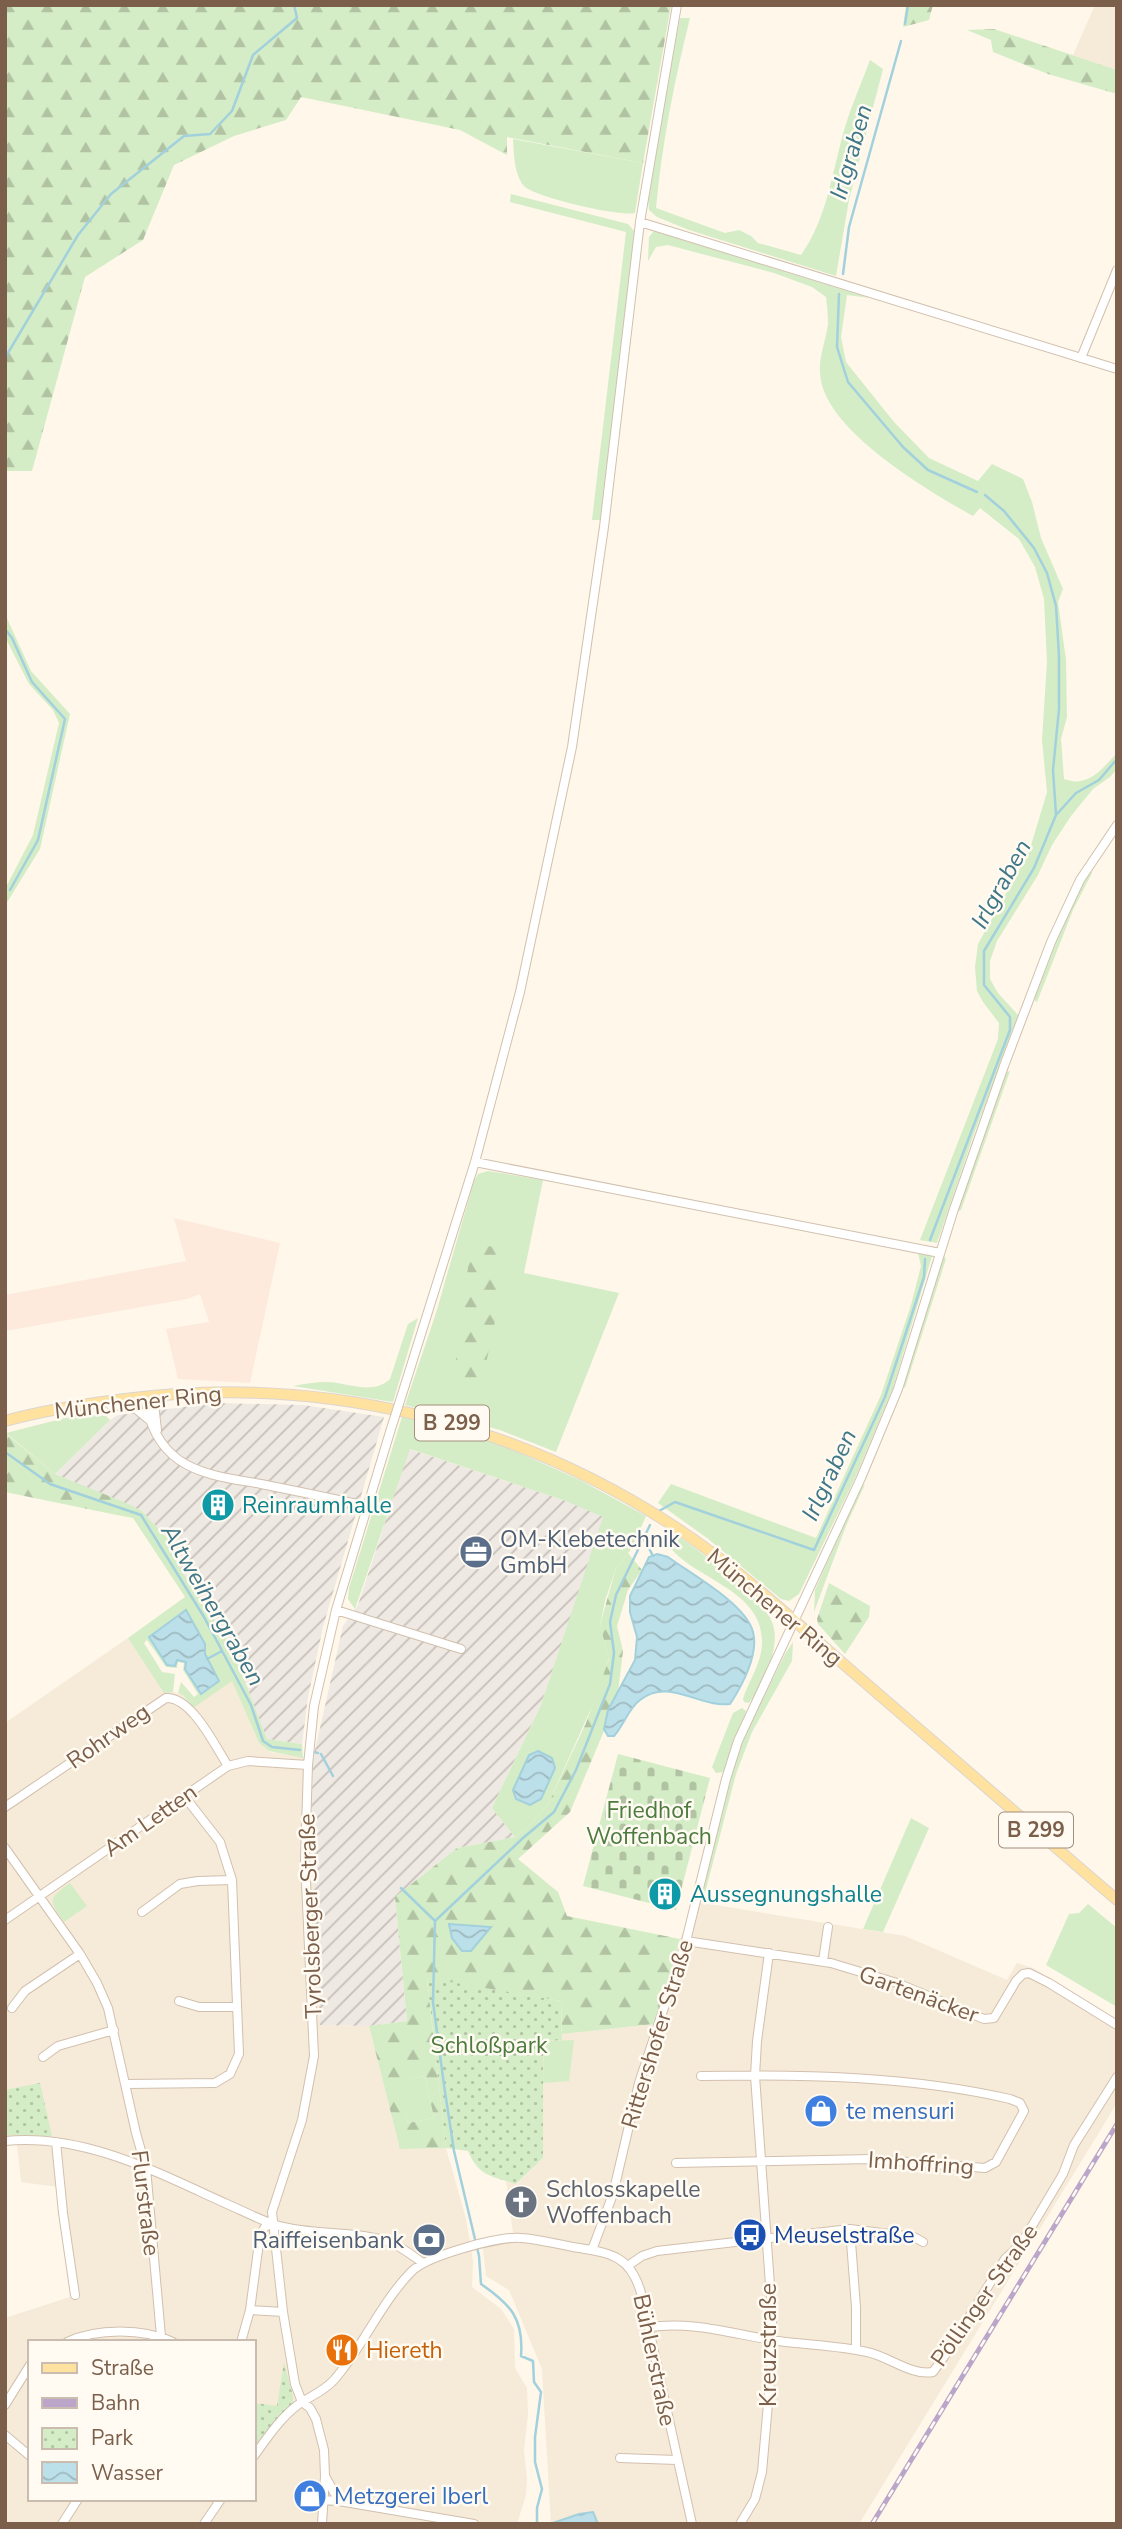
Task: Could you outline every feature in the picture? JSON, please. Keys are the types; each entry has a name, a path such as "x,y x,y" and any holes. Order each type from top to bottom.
{"main road":[{"name":"Münchener Ring","path":"5,1421 95,1402 149,1395 220,1391 271,1392 345,1400 438,1419 493,1436 589,1478 640,1505 704,1547 1117,1899"}],"street":[{"name":"Tyrolsberger Straße","path":"325,2476 324,2450 318,2426 313,2413 302,2402 295,2384 272,2223 274,2202 302,2120 314,2056 305,1879 307,1765 314,1706 336,1610 366,1506 475,1162 520,992 572,747 604,527 640,222 677,5"},
{"path":"640,222 1117,369"},
{"path":"1080,358 1117,270"},
{"name":"Rittershofer Straße","path":"592,2250 612,2200 639,2083 686,1941 738,1741 861,1478 898,1390 940,1253 1004,1066 1051,942 1080,880 1117,825"},
{"path":"475,1162 940,1253"},
{"path":"149,1395 149,1421"},
{"path":"149,1395 159,1436"},
{"path":"95,1402 132,1408 149,1421 176,1458 200,1471 366,1506"},
{"path":"336,1610 461,1649"},
{"name":"Rohrweg","path":"5,1807 166,1698 176,1698 186,1705 228,1766"},
{"name":"Am Letten","path":"5,1920 228,1766 248,1761 307,1765"},
{"path":"126,2084 209,2084 223,2079 234,2068 239,2054 232,1880 220,1842 185,1797"},
{"name":"Flurstraße","path":"5,1848 80,1954 97,1983 114,2030 146,2168 161,2336"},
{"path":"142,1912 174,1887 187,1882 232,1880"},
{"path":"822,1961 828,1927"},
{"name":"Gartenäcker","path":"686,1941 822,1961 897,1983 975,2017 988,2020 996,2015 1017,1978 1029,1973 1117,2025"},
{"name":"Kreuzstraße","path":"740,2524 755,2500 762,2472 773,2340 755,2076 769,1953"},
{"path":"12,2008 25,1991 80,1954"},
{"path":"178,2001 199,2007 237,2007"},
{"path":"43,2057 58,2046 114,2030"},
{"path":"701,2076 755,2076"},
{"name":"Imhoffring","path":"755,2076 830,2077 912,2084 1010,2099 1020,2103 1024,2111 1002,2154 990,2167 973,2168 871,2159 760,2161"},
{"name":"Pöllinger Straße","path":"649,2327 684,2324 773,2340 856,2350 880,2356 918,2372 934,2371 1005,2259 1019,2246 1029,2231 1060,2179 1077,2140 1117,2077"},
{"path":"5,2141 20,2139 56,2142 94,2150 146,2168 272,2223 309,2232 384,2241 423,2263 410,2273 335,2379 285,2416 256,2453"},
{"path":"56,2142 75,2295"},
{"path":"676,2163 760,2161"},
{"path":"241,2340 250,2310 260,2235 265,2227 272,2223"},
{"path":"850,2228 856,2307 856,2350"},
{"path":"629,2265 642,2256 657,2251 850,2228 914,2237 923,2242"},
{"name":"Bühlerstraße","path":"423,2263 477,2245 522,2238 592,2250 618,2258 629,2265 639,2284 692,2524"},
{"path":"250,2310 283,2312"},
{"path":"73,2340 86,2336 138,2331 169,2340"},
{"path":"5,2405 28,2368"},
{"path":"5,2435 28,2454"},
{"path":"620,2458 677,2460"},
{"path":"322,2524 325,2476"},
{"path":"325,2476 339,2501"},
{"path":"323,2500 474,2524"},
{"path":"62,2524 77,2501"},
{"path":"204,2524 220,2501"}],"shaded area":[{"path":"1095,5 1117,5 1117,70 1073,55"},
{"path":"174,1218 280,1243 250,1383 178,1379 166,1329 209,1322 200,1294 187,1299 5,1331 5,1295 186,1261"},
{"path":"216,1403 303,1405 384,1417 323,1627 308,1697 302,1744 267,1739 230,1643 178,1565 170,1541 142,1511 55,1474 118,1415"},
{"path":"409,1449 563,1500 604,1517 541,1705 492,1808 515,1837 457,1848 395,1897 407,2021 369,2026 320,2025 311,1822 313,1759 343,1626 358,1605"},
{"path":"128,1638 164,1692 167,1690 183,1695 193,1707 232,1680 259,1743 270,1752 313,1759 311,1822 320,2025 369,2026 400,2149 446,2148 466,2219 473,2261 472,2287 501,2309 514,2329 515,2368 527,2388 528,2414 524,2450 526,2495 517,2524 5,2524 5,2318 70,2297 58,2187 21,2182 17,2143 5,2145 5,1723"},
{"path":"697,1902 905,1936 1007,1980 1017,1963 1033,1968 1117,2020 1117,2103 859,2524 598,2524 593,2512 551,2524 542,2369 509,2290 486,2276 483,2248 514,2240 506,2181 517,2184 543,2158 543,2047 548,2041 562,2040 562,2034 655,2024 680,1939"}],"green space":[{"path":"5,5 671,5 643,163 507,137 507,155 460,130 301,97 286,120 234,136 174,165 143,240 85,277 32,471 5,471"},
{"path":"906,5 933,5 929,20 903,27"},
{"path":"680,18 690,18 669,113 656,208 725,233 739,230 758,243 801,255 823,209 845,127 870,60 883,69 849,200 836,276 689,230 657,217 649,210 648,198"},
{"path":"994,29 1117,70 1117,94 1048,74 993,52 991,40 967,30"},
{"path":"513,139 643,163 635,213 596,209 543,195 524,186 515,164"},
{"path":"511,194 628,224 634,231 600,520 592,520 626,232 510,202"},
{"path":"654,231 870,298 847,295 841,337 846,362 894,422 929,458 978,481 992,464 1023,479 1041,538 1063,589 1058,602 1066,660 1067,717 1061,739 1064,779 1080,781 1094,776 1117,753 1117,769 1093,789 1071,816 997,941 990,961 990,979 998,993 1019,1016 975,1131 937,1243 920,1240 998,1039 999,1023 977,991 975,967 978,944 1029,852 1047,792 1042,740 1047,662 1044,599 1035,567 1019,539 980,508 973,516 906,474 880,456 838,415 825,394 820,372 828,324 826,297 812,287 774,273 668,245 656,247 648,261 649,237"},
{"path":"5,614 31,671 70,714 40,849 6,904 5,889 33,835 59,723 53,710 29,684 5,637"},
{"path":"1091,871 1037,1002 1034,1000 1069,909"},
{"path":"1010,1071 959,1211 957,1210 1007,1072"},
{"path":"488,1171 543,1180 524,1273 619,1293 556,1452 500,1430 405,1405 436,1313 474,1181 478,1174"},
{"path":"471,1245 499,1247 497,1312 481,1387 453,1382"},
{"path":"918,1253 932,1256 893,1388 856,1476 799,1594 789,1601 781,1599 707,1538 658,1503 671,1484 816,1538 881,1395 911,1305 921,1266"},
{"path":"943,1255 946,1259 905,1388 903,1387"},
{"path":"418,1318 393,1402 293,1386 322,1382 359,1387 383,1384 390,1379 408,1324"},
{"path":"106,1416 110,1420 55,1474 6,1433 65,1418"},
{"path":"402,1417 491,1440 580,1480 646,1516 632,1548 616,1568 605,1601 600,1625 609,1658 599,1691 548,1804 529,1826 515,1837 492,1808 541,1705 603,1517 563,1500 410,1449 355,1609 348,1599 349,1588"},
{"path":"5,1433 55,1474 126,1503 112,1514 5,1492"},
{"path":"865,1484 846,1526 814,1612 815,1590 860,1488"},
{"path":"126,1503 142,1511 170,1541 178,1565 230,1643 267,1739 302,1744 303,1758 269,1751 259,1743 232,1681 193,1708 183,1695 178,1693 181,1682 194,1697 198,1694 183,1670 184,1663 178,1662 177,1668 166,1667 147,1640 144,1643 162,1672 175,1674 173,1692 164,1693 128,1638 185,1597 133,1518 112,1514"},
{"path":"667,1529 741,1585 755,1598 772,1622 775,1642 773,1653 760,1686 749,1703 743,1699 761,1650 759,1623 749,1607 736,1594 687,1563 674,1551 665,1538"},
{"path":"628,1553 642,1570 628,1590 617,1626 623,1651 617,1700 570,1812 518,1859 558,1892 567,1916 680,1939 655,2024 562,2034 561,2001 427,1979 446,2148 400,2149 369,2026 407,2021 395,1897 457,1848 515,1837 529,1826 548,1804 586,1723 609,1659 600,1625 616,1568","holes":["425,2076 434,2118 408,2123 400,2081"]},
{"path":"829,1583 870,1606 869,1617 845,1654 818,1624 817,1619"},
{"path":"793,1642 792,1661 752,1732 736,1774 704,1897 702,1895 732,1772 746,1732"},
{"path":"742,1708 746,1711 724,1772 716,1773 712,1767 733,1713"},
{"name":"Friedhof Woffenbach","path":"618,1754 710,1778 676,1910 583,1886"},
{"path":"911,1818 929,1828 883,1932 863,1929"},
{"path":"70,1883 87,1906 64,1922 55,1909 53,1900 57,1893"},
{"path":"1088,1904 1117,1928 1117,2007 1046,1965 1069,1914 1079,1913"},
{"name":"Schloßpark","path":"427,1978 561,2001 562,2040 548,2041 543,2047 543,2158 516,2184 482,2171 468,2151 446,2148"},
{"path":"574,2040 569,2081 543,2083 544,2044 548,2041"},
{"path":"425,2076 434,2118 408,2123 399,2081"},
{"path":"40,2083 52,2136 5,2135 5,2090"},
{"path":"284,2362 293,2403 256,2447 256,2403 277,2406"}],"water":[{"path":"657,1554 668,1557 703,1581 740,1611 753,1632 752,1660 730,1704 707,1702 662,1691 640,1700 614,1736 608,1736 604,1729 608,1710 635,1660 637,1637 630,1612 630,1596 649,1557"},
{"path":"186,1610 205,1644 205,1654 219,1681 201,1694 185,1669 186,1662 177,1660 175,1666 167,1665 149,1637"},
{"path":"538,1751 552,1758 555,1768 541,1799 530,1805 516,1799 513,1790 529,1755"},
{"path":"449,1924 491,1927 471,1951 462,1951 452,1938"},
{"path":"593,2512 598,2524 550,2524 579,2514"}],"waterway":[{"name":"Altweihergraben","path":"5,358 78,235 111,194 184,136 210,134 232,111 253,55 297,18 294,5"},
{"name":"Irlgraben","path":"905,24 908,5"},
{"name":"Irlgraben","path":"843,274 849,227 901,41"},
{"name":"Irlgraben","path":"839,294 837,347 848,382 903,447 928,470 977,492"},
{"name":"Irlgraben","path":"930,1240 1010,1030 1010,1017 984,985 984,951 1034,868 1056,815 1053,770 1059,709 1056,606 1047,573 1034,548 1004,511 985,495"},
{"name":"Altweihergraben","path":"5,629 12,638 32,682 65,719 38,840 10,890"},
{"name":"Irlgraben","path":"1056,815 1076,793 1099,780 1117,759"},
{"name":"Irlgraben","path":"659,1511 675,1502 814,1550 885,1397 924,1277 925,1259"},
{"name":"Altweihergraben","path":"5,1452 50,1484 141,1515 204,1617 251,1705 263,1741 272,1747 300,1750"},
{"name":"Irlgraben","path":"435,1921 554,1812 576,1770 610,1684 614,1653 610,1622 616,1595 650,1525"},
{"path":"643,1537 653,1556"},
{"path":"207,1659 222,1651"},
{"name":"Altweihergraben","path":"314,1752 318,1753"},
{"name":"Altweihergraben","path":"321,1754 333,1776"},
{"name":"Altweihergraben","path":"401,1888 435,1921"},
{"path":"435,1921 433,2002 454,2151 479,2256 481,2284 500,2298 513,2313 520,2332 521,2356 533,2361 534,2382 541,2392 535,2437 535,2462 542,2489 537,2508 537,2524"}],"railway":[{"path":"872,2524 1117,2124"}],"place":[{"name":"Reinraumhalle","path":"218,1505"},
{"name":"OM-Klebetechnik GmbH","path":"476,1552"},
{"name":"Aussegnungshalle","path":"665,1894"},
{"name":"te mensuri","path":"821,2111"},
{"name":"Schlosskapelle Woffenbach","path":"521,2202"},
{"name":"Meuselstraße","path":"750,2235"},
{"name":"Raiffeisenbank","path":"429,2240"},
{"name":"Hiereth","path":"342,2350"},
{"name":"Metzgerei Iberl","path":"310,2496"}]}
